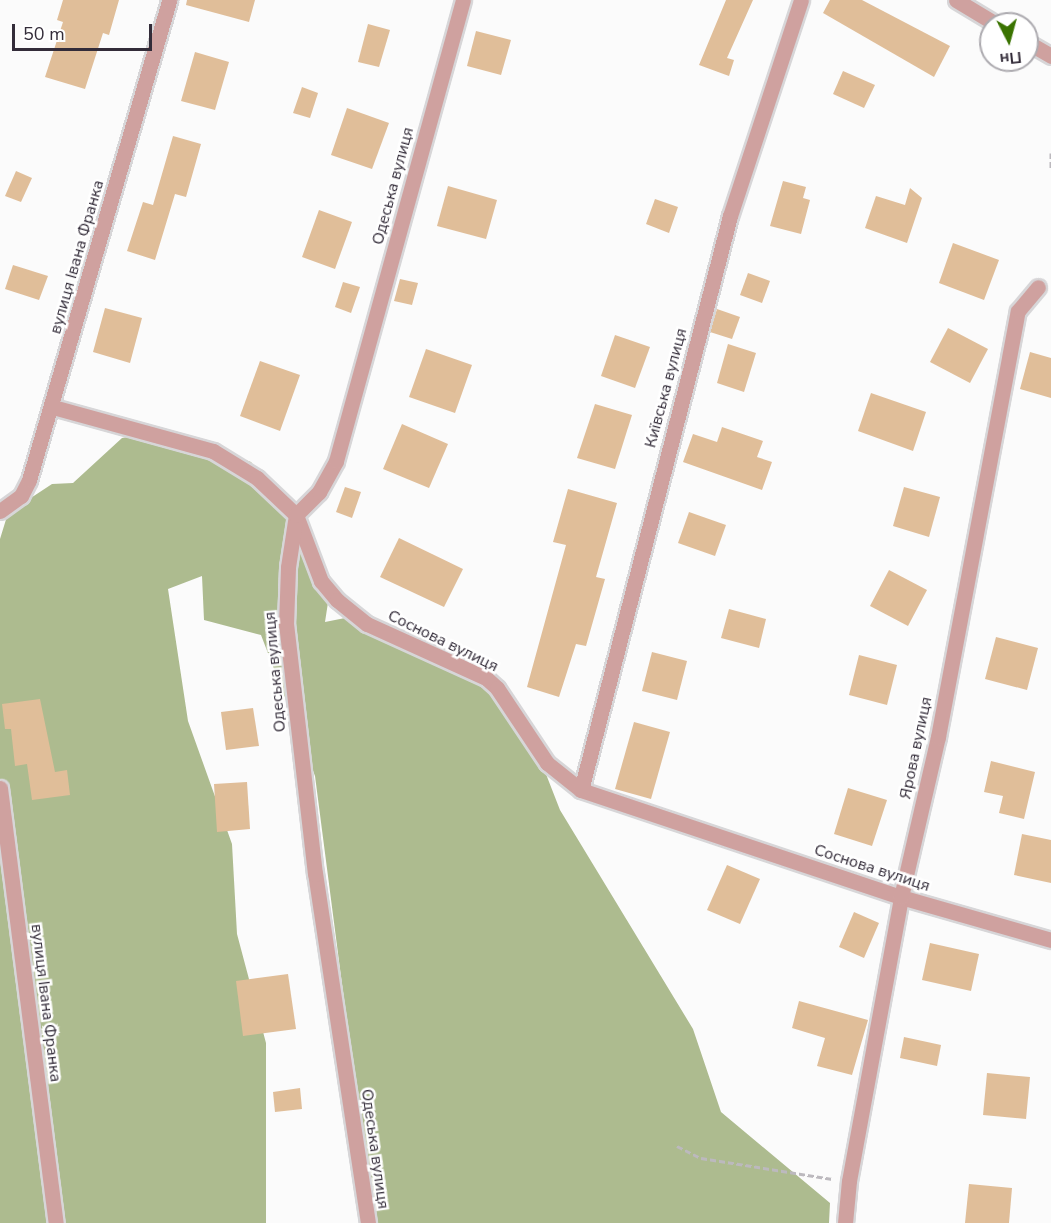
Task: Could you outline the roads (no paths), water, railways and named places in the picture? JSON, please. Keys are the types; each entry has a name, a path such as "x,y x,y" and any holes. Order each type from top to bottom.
{"street":[{"name":"вулиця Івана Франка","path":"0,511 21,496 53,407 169,0"},
{"name":"Одеська вулиця","path":"368,1223 315,874 286,625 288,567 297,515 319,492 336,461 463,0"},
{"name":"Київська вулиця","path":"581,790 730,216 801,0"},
{"path":"956,0 979,14"},
{"name":"Ярова вулиця","path":"845,1223 849,1181 901,897 938,737 1018,311 1038,287"},
{"name":"Соснова вулиця","path":"53,407 213,452 257,478 297,515 321,580 337,600 367,624 486,678 497,688 546,763 581,790 901,897 1051,940"},
{"name":"вулиця Івана Франка","path":"0,789 56,1223"}]}
